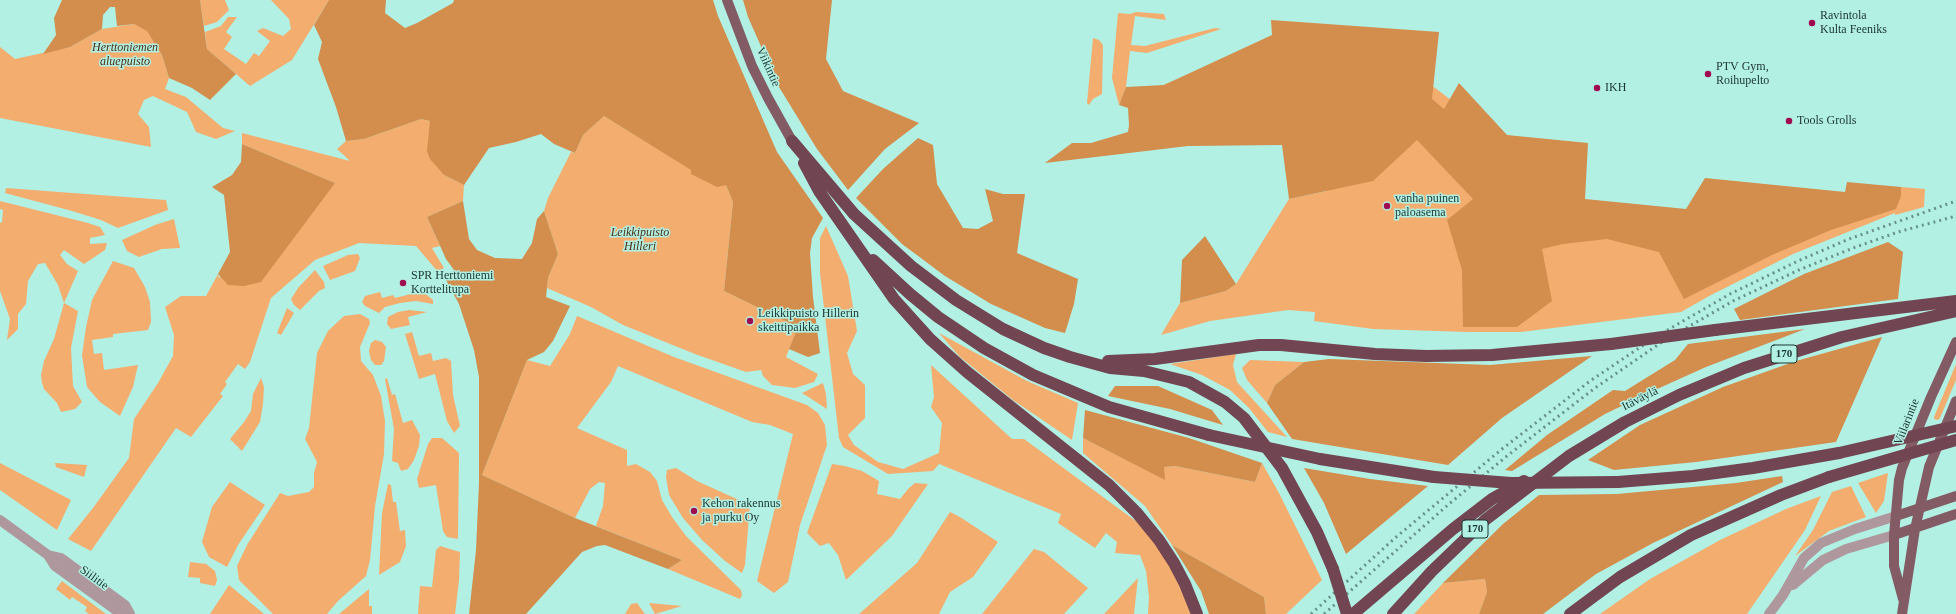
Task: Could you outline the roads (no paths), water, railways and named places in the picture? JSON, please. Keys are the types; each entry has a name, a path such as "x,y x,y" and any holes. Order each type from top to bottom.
{"highway":[{"path":"792,141 819,191 894,299 930,339 967,372 1109,485 1137,513 1159,540 1174,563 1185,584 1197,614"},
{"path":"792,141 854,214 912,266 956,300 1003,329 1044,348 1110,368 1144,371 1189,382 1225,402 1244,418 1282,468 1317,532 1333,569 1347,614"},
{"path":"851,238 886,274 938,316 984,348 1027,372 1109,406 1209,435 1320,459 1434,477 1511,483 1618,482 1693,476 1753,468 1839,452 1956,426"},
{"path":"1088,361 1155,359 1258,345 1281,345 1375,354 1426,356 1492,355 1611,344 1956,301"},
{"name":"Itäväylä","path":"1393,614 1432,571 1486,520 1569,456 1626,422 1679,395 1744,368 1835,339 1956,311"},
{"path":"1570,614 1620,577 1691,535 1732,516 1781,495 1829,477 1956,440"},
{"path":"1353,614 1384,586 1492,499 1569,456"},
{"path":"1584,614 1620,577"}],"main road":[{"name":"Viikintie","path":"727,0 752,66 792,141"},
{"name":"Viilarintie","path":"1903,599 1894,566 1894,535 1902,468 1931,396 1956,342"},
{"path":"1902,614 1903,599 1915,529 1929,467 1956,401"},
{"path":"1896,516 1956,496"},
{"path":"1894,535 1956,514"}],"street":[{"path":"1769,614 1783,595 1804,558 1820,543 1848,531 1896,516"},
{"name":"Siilitie","path":"0,520 48,555 55,566 113,608 120,613 130,614 125,605 61,558 48,555"},
{"path":"1783,595 1823,560 1846,549 1894,535"}],"railway":[{"path":"1311,614 1395,538 1502,449 1590,381 1657,336 1730,294 1798,261 1849,239 1956,201"},
{"path":"1324,614 1449,504 1507,456 1595,388 1662,342 1733,301 1801,269 1898,232 1956,216"}],"place":[{"name":"Ravintola Kulta Feeniks","path":"1812,23"},
{"name":"PTV Gym, Roihupelto","path":"1708,74"},
{"name":"IKH","path":"1597,88"},
{"name":"Tools Grolls","path":"1789,121"},
{"name":"vanha puinen paloasema","path":"1387,206"},
{"name":"SPR Herttoniemi Korttelitupa","path":"403,283"},
{"name":"Leikkipuisto Hillerin skeittipaikka","path":"750,321"},
{"name":"Kehon rakennus ja purku Oy","path":"694,511"}],"park label":[{"name":"Herttoniemen aluepuisto","path":"125,55"},
{"name":"Leikkipuisto Hilleri","path":"640,240"}]}
